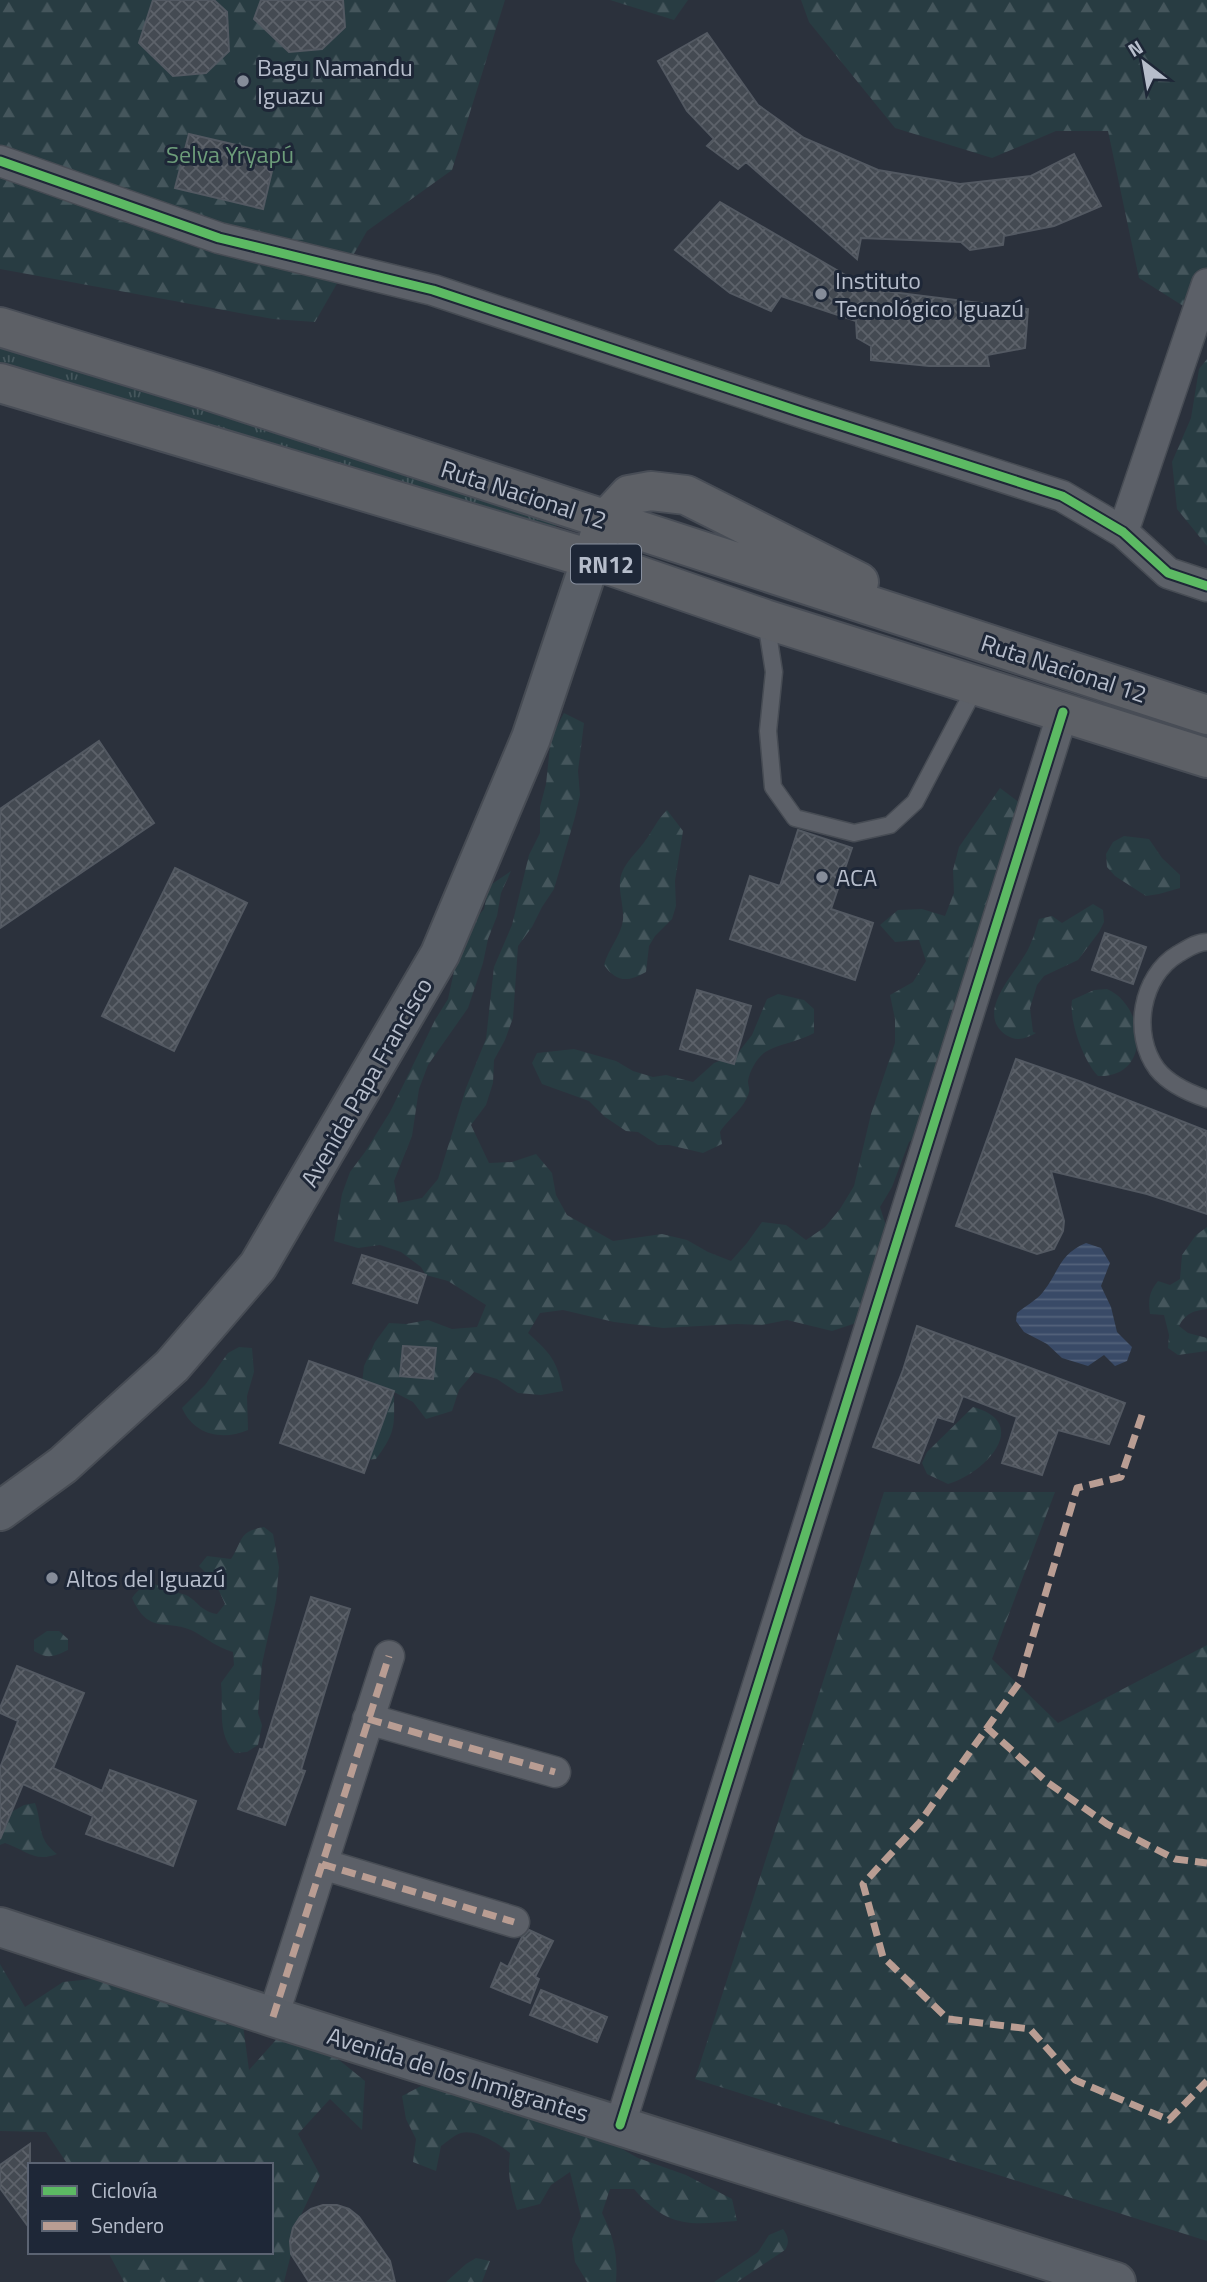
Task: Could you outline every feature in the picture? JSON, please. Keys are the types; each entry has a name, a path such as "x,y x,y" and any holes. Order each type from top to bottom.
{"highway":[{"name":"Ruta Nacional 12","path":"0,327 207,390 604,521 629,495 651,491 686,495 967,636 1207,715"},
{"name":"Ruta Nacional 12","path":"0,383 591,559 765,619 1207,758"},
{"path":"591,559 604,521"}],"main road":[{"name":"Avenida Papa Francisco","path":"0,1511 63,1465 172,1366 258,1266 440,954 531,738 591,559"},
{"name":"Avenida de los Inmigrantes","path":"0,1927 273,2017 1116,2282"}],"street":[{"path":"0,161 219,238 433,290 1062,496 1123,532 1168,573 1207,586"},
{"path":"1123,532 1207,284"},
{"path":"620,2125 1063,712"},
{"path":"273,2017 389,1656"},
{"path":"368,1719 555,1772"},
{"path":"322,1864 514,1922"}],"lane":[{"path":"765,619 774,672 768,731 773,787 795,818 854,833 890,825 915,802 977,684"},
{"path":"1207,942 1200,942 1165,962 1144,999 1142,1037 1157,1069 1185,1092 1207,1099"}],"green space":[{"name":"Selva Yryapú","path":"0,0 505,0 452,170 367,231 315,322 273,319 0,269"},
{"path":"610,0 688,0 674,20"},
{"path":"801,0 1207,0 1207,321 1139,278 1108,131 1056,131 992,158 895,128 809,22"},
{"path":"0,348 558,520 553,534 0,370"},
{"path":"1207,359 1207,546 1177,509 1172,462 1191,418 1199,369"},
{"path":"564,713 584,723 578,771 580,795 554,889 518,946 513,1018 494,1060 493,1083 486,1105 471,1125 489,1163 512,1162 536,1154 552,1173 556,1195 567,1215 613,1241 662,1234 687,1240 731,1261 762,1222 786,1225 806,1240 825,1227 854,1186 871,1114 895,1043 895,1019 890,995 913,982 926,961 919,940 895,942 880,925 898,910 922,909 945,916 954,893 953,870 959,847 1000,788 1020,803 928,1129 909,1142 892,1187 880,1207 887,1229 873,1310 853,1324 832,1331 787,1320 762,1325 663,1328 614,1322 563,1310 540,1313 528,1333 552,1358 563,1391 541,1395 518,1393 497,1379 474,1372 459,1390 452,1411 426,1419 413,1402 394,1392 394,1420 388,1441 376,1459 353,1461 364,1366 375,1342 389,1323 406,1324 428,1320 452,1329 477,1327 486,1305 448,1281 426,1275 421,1267 401,1252 380,1245 358,1248 334,1241 342,1194 350,1172 390,1112 448,999 458,953 467,929 484,909 489,886 511,871 501,893 497,916 468,1008 428,1065 419,1089 412,1136 394,1181 398,1203 422,1198 438,1179 466,1088 486,1039 494,967 512,925 529,855 540,833 540,807 546,784 551,737"},
{"path":"667,810 683,831 675,881 676,906 672,919 649,946 646,972 634,978 618,978 604,965 623,920 621,876 626,865"},
{"path":"1124,836 1149,839 1162,858 1180,875 1180,888 1146,896 1115,876 1107,867 1106,854 1113,842"},
{"path":"1093,904 1103,910 1104,922 1099,932 1078,960 1044,976 1037,985 1030,1008 1033,1032 1036,1033 1021,1039 1006,1035 997,1025 994,1014 996,1002 1025,955 1039,919 1052,916 1062,923"},
{"path":"1107,989 1120,997 1129,1010 1137,1039 1135,1054 1128,1066 1116,1073 1098,1076 1078,1040 1072,1000 1094,990"},
{"path":"778,994 804,1000 814,1009 814,1033 761,1055 749,1077 747,1098 720,1132 722,1144 703,1153 658,1145 638,1132 626,1131 605,1117 589,1101 542,1084 532,1063 537,1053 574,1049 616,1061 633,1071 653,1077 666,1075 693,1082 714,1063 737,1054 752,1035 767,999"},
{"path":"1207,1227 1207,1309 1190,1313 1179,1326 1188,1333 1207,1338 1207,1351 1178,1355 1168,1348 1169,1335 1164,1315 1150,1314 1150,1296 1158,1281 1170,1285 1180,1279 1182,1255 1196,1235"},
{"path":"239,1347 252,1348 254,1372 247,1396 248,1430 219,1435 201,1430 182,1408 205,1385 228,1353"},
{"path":"973,1407 991,1414 999,1424 1001,1436 996,1448 976,1470 948,1484 927,1474 922,1463 927,1452"},
{"path":"884,1492 1055,1492 992,1659 1058,1723 1207,1645 1207,2241 695,2079"},
{"path":"264,1527 273,1534 279,1567 276,1600 262,1664 258,1713 262,1725 258,1745 247,1752 235,1753 223,1729 221,1683 234,1665 233,1652 183,1627 152,1622 138,1610 132,1598 142,1587 153,1584 187,1595 204,1609 217,1614 225,1604 215,1582 199,1566 207,1556 231,1559 245,1534"},
{"path":"47,1631 59,1631 68,1639 68,1650 51,1656 34,1651 34,1640"},
{"path":"35,1803 43,1837 57,1854 42,1857 5,1843 0,1845 0,1818 24,1805"},
{"path":"0,1964 25,2007 63,1982 110,1977 243,2025 249,2070 282,2033 328,2051 365,2081 362,2130 330,2099 298,2134 320,2175 293,2228 291,2254 284,2282 124,2282 109,2254 273,2254 273,2163 67,2163 46,2132 0,2131"},
{"path":"423,2085 471,2093 615,2145 638,2158 686,2175 732,2199 737,2221 680,2221 658,2211 634,2189 610,2189 602,2213 614,2246 616,2282 587,2282 575,2262 572,2239 581,2217 570,2172 551,2185 540,2204 517,2210 510,2182 510,2153 487,2138 467,2132 453,2137 441,2146 436,2171 413,2162 416,2139 406,2119 402,2096"},
{"path":"783,2229 788,2239 785,2250 737,2282 714,2282 758,2252 769,2235"},
{"path":"476,2258 490,2261 482,2282 446,2282 466,2264"}],"water":[{"path":"1086,1243 1101,1248 1110,1263 1101,1286 1111,1307 1117,1332 1132,1347 1127,1361 1115,1366 1104,1355 1088,1366 1062,1358 1047,1344 1024,1332 1016,1321 1017,1313 1040,1295 1070,1252"}],"building":[{"path":"153,0 214,0 227,12 229,51 206,73 173,76 139,43"},
{"path":"261,0 343,0 345,27 322,49 289,52 254,19"},
{"path":"707,33 758,105 804,138 878,170 960,184 1031,176 1074,154 1101,206 1054,226 1004,236 1003,245 970,250 961,242 861,238 857,259 746,162 738,169 707,146 714,139 687,111 658,61"},
{"path":"189,134 276,154 263,209 175,188"},
{"path":"720,202 852,279 851,287 1028,309 1025,348 987,355 989,366 929,366 871,360 871,346 857,338 856,321 781,296 771,311 730,293 675,250"},
{"path":"99,741 154,823 0,928 0,809"},
{"path":"798,830 852,848 831,909 873,923 855,980 730,939 750,876 780,886"},
{"path":"175,868 247,903 174,1051 102,1016"},
{"path":"1105,933 1146,947 1133,984 1092,970"},
{"path":"697,990 751,1006 734,1064 680,1049"},
{"path":"1016,1059 1207,1131 1207,1214 1147,1194 1051,1171 1064,1221 1063,1231 1054,1249 1037,1254 956,1226"},
{"path":"362,1255 426,1275 417,1303 353,1283"},
{"path":"917,1326 1125,1403 1109,1444 1058,1430 1042,1475 1002,1463 1017,1417 963,1396 953,1422 937,1417 919,1463 873,1447"},
{"path":"403,1346 436,1348 433,1379 400,1376"},
{"path":"309,1361 394,1391 364,1473 280,1443"},
{"path":"311,1597 350,1609 301,1770 305,1771 285,1825 238,1809 260,1749 263,1750"},
{"path":"17,1666 84,1693 53,1768 102,1791 110,1770 196,1801 173,1866 86,1834 93,1816 23,1784 0,1839 0,1768 18,1721 0,1713 0,1708"},
{"path":"529,1930 553,1941 535,1977 539,1979 530,2003 491,1987 501,1963 508,1967 522,1937"},
{"path":"541,1990 607,2017 597,2042 530,2015"},
{"path":"30,2144 28,2226 0,2188 0,2165"},
{"path":"323,2205 337,2205 349,2209 359,2217 390,2261 395,2282 309,2282 291,2254 290,2241 293,2228 300,2217"}],"marked path":[{"path":"1142,1415 1121,1477 1077,1488 1019,1683 920,1822 863,1884 883,1957 948,2019 1030,2029 1075,2080 1169,2120 1207,2081"},
{"path":"273,2017 389,1656"},
{"path":"368,1719 555,1772"},
{"path":"986,1727 1047,1782 1107,1824 1175,1859 1207,1863"},
{"path":"322,1864 514,1922"}],"cycle path":[{"path":"0,161 219,238 433,290 1062,496 1123,532 1168,573 1207,586"},
{"path":"620,2125 1063,712"}],"place":[{"name":"Bagu Namandu Iguazu","path":"243,81"},
{"name":"Instituto Tecnológico Iguazú","path":"821,294"},
{"name":"ACA","path":"822,877"},
{"name":"Altos del Iguazú","path":"52,1578"}]}
